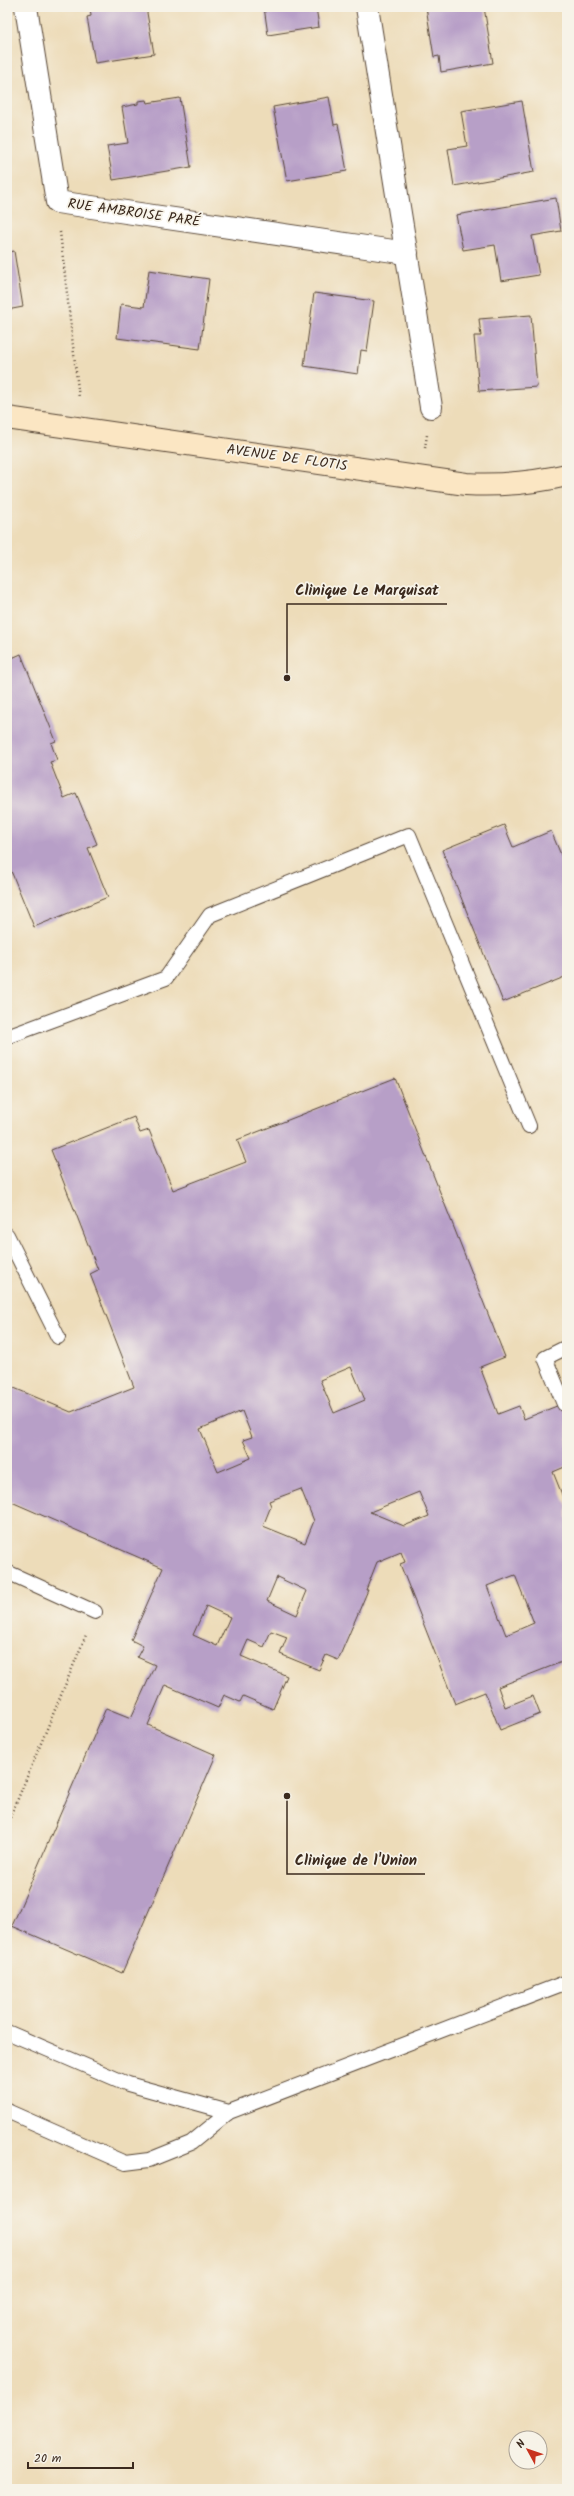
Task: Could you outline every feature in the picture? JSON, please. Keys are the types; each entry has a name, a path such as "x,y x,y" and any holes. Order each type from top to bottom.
{"street":[{"name":"RUE AMBROISE PARÉ","path":"26,7 57,202 407,253"},
{"path":"367,7 431,407"},
{"name":"AVENUE DE FLOTIS","path":"7,418 466,484 503,486 533,483 567,475"}],"lane":[{"path":"7,1037 166,978 210,915 410,835 529,1126"},
{"path":"7,1234 58,1337"},
{"path":"564,1404 545,1358 567,1347"},
{"path":"7,1572 95,1612"},
{"path":"7,2111 125,2163 149,2160 191,2143 229,2112 567,1982"},
{"path":"7,2032 128,2084 229,2112"}],"path":[{"path":"57,202 82,429"},
{"path":"419,477 431,418 431,407"},
{"path":"7,1824 95,1612"}],"building":[{"path":"90,7 146,7 154,54 95,63 87,17 91,16"},
{"path":"264,7 316,7 319,27 268,35"},
{"path":"426,7 484,7 493,63 441,72 439,56 434,57"},
{"path":"329,97 334,125 338,124 347,171 287,181 273,107"},
{"path":"180,98 191,167 113,180 107,146 128,143 122,107 138,104 138,101 146,100 147,103"},
{"path":"522,101 534,172 454,186 448,149 467,146 461,111"},
{"path":"556,198 561,231 532,236 539,275 501,281 495,245 463,250 456,215"},
{"path":"7,242 10,252 14,251 23,307 7,310"},
{"path":"149,270 209,279 200,349 117,338 121,304 144,307"},
{"path":"314,293 374,301 367,351 361,350 358,374 304,366"},
{"path":"531,315 537,387 479,391 474,336 481,336 479,319"},
{"path":"7,645 12,658 21,654 56,741 51,743 57,760 50,762 64,798 76,793 97,844 88,848 108,897 34,927 7,861"},
{"path":"504,825 513,847 551,831 567,869 567,976 503,1002 442,850"},
{"path":"395,1078 505,1357 480,1367 498,1414 519,1406 524,1419 567,1402 567,1466 553,1472 567,1507 567,1660 498,1687 505,1707 533,1696 540,1714 500,1730 485,1692 455,1704 400,1564 405,1562 401,1552 377,1562 366,1590 368,1590 338,1660 326,1655 319,1670 280,1654 287,1637 271,1631 264,1647 248,1640 241,1656 287,1676 273,1709 243,1696 240,1702 224,1695 218,1708 165,1685 148,1725 216,1755 122,1973 12,1926 106,1708 131,1718 155,1665 137,1657 143,1646 131,1640 163,1568 7,1500 7,1385 71,1412 134,1387 90,1274 98,1270 51,1150 134,1117 140,1133 149,1130 173,1190 246,1162 237,1140","holes":["351,1367 365,1400 334,1413 320,1380","242,1411 252,1437 243,1440 251,1458 218,1472 200,1429","301,1489 314,1521 305,1543 263,1526 271,1506 269,1501","419,1492 429,1516 404,1526 370,1512","515,1575 534,1623 506,1635 487,1586","277,1577 307,1591 297,1615 267,1601","206,1606 230,1617 217,1646 193,1635"]}],"place":[{"name":"Clinique Le Marquisat","path":"287,678"},
{"name":"Clinique de l'Union","path":"287,1796"}]}
